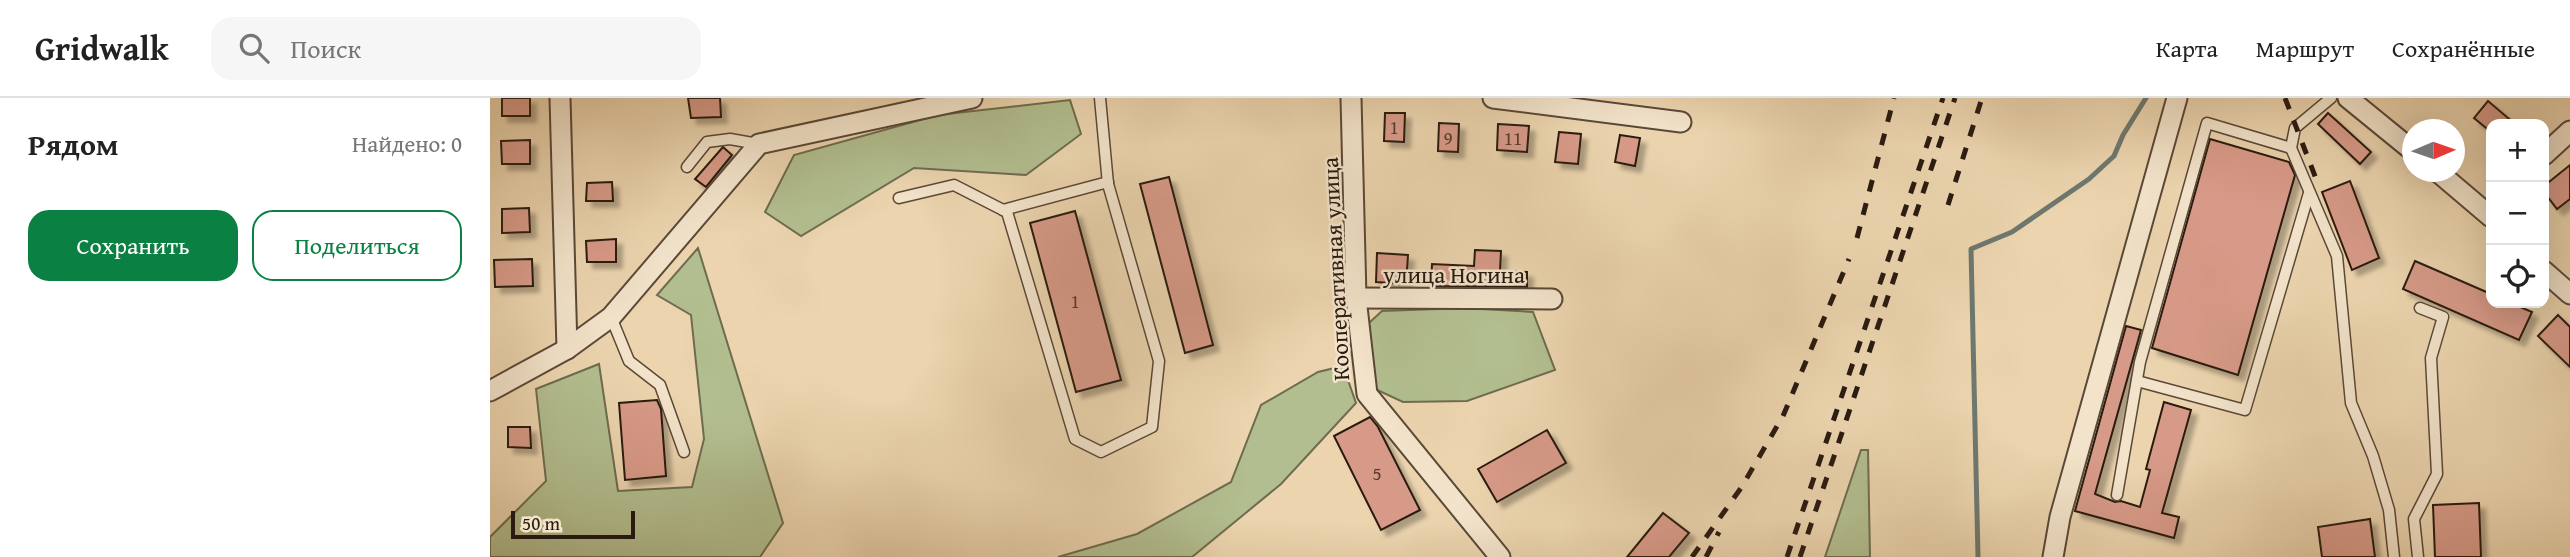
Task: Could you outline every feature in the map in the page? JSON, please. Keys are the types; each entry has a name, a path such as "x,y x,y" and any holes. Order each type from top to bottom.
{"street":[{"path":"560,98 567,349"},
{"path":"490,391 567,349 611,317 759,144 972,98"},
{"name":"Кооперативная улица","path":"1351,98 1356,298 1367,394 1500,557"},
{"path":"1493,98 1681,122"},
{"path":"2053,557 2060,517 2177,98"},
{"path":"2348,98 2402,142"},
{"path":"2549,150 2570,131"},
{"path":"2452,182 2486,207"},
{"path":"2549,275 2570,294"},
{"name":"улица Ногина","path":"1356,298 1552,299"}],"lane":[{"path":"899,198 954,185 1007,212 1075,439 1101,452 1152,428 1160,361 1108,182 1100,98"},
{"path":"2331,98 2295,128 2291,148 2337,256 2351,403 2389,510 2394,557"},
{"path":"2117,495 2140,362 2207,123 2291,148"},
{"path":"688,167 707,142 730,139 759,144"},
{"path":"1003,210 1108,182"},
{"path":"2137,380 2245,410 2309,193"},
{"path":"2418,557 2414,519 2437,474 2431,358 2443,317 2420,308"},
{"path":"611,317 629,361 660,385 684,452"}],"green space":[{"path":"1070,100 1081,134 1026,175 914,168 801,236 765,212 794,155 938,115"},
{"path":"698,248 783,523 760,557 490,557 490,537 546,481 536,389 599,364 618,491 692,487 704,439 691,315 657,295"},
{"path":"1466,308 1533,312 1555,370 1467,401 1403,402 1373,388 1369,323 1382,311"},
{"path":"1343,366 1356,403 1281,484 1192,557 1058,557 1137,534 1231,482 1261,405 1318,372"},
{"path":"1861,450 1868,450 1870,557 1825,557"}],"building":[{"path":"502,98 530,98 530,116 502,116"},
{"path":"688,98 720,98 721,117 691,118"},
{"path":"2488,101 2509,119 2486,119 2486,128 2474,118"},
{"path":"1385,113 1405,113 1404,142 1384,141"},
{"path":"2328,113 2371,152 2360,164 2318,124"},
{"path":"1439,123 1459,124 1458,152 1438,151"},
{"path":"1498,124 1529,126 1527,152 1497,150"},
{"path":"1559,132 1581,134 1578,164 1555,162"},
{"path":"1620,135 1640,138 1635,166 1615,162"},
{"path":"2210,139 2289,162 2295,175 2238,375 2152,348"},
{"path":"530,140 530,164 502,164 501,141"},
{"path":"723,147 732,155 706,187 695,179"},
{"path":"2570,165 2570,199 2557,209 2549,199 2549,182"},
{"path":"1169,177 1213,345 1185,353 1140,184"},
{"path":"2350,181 2379,258 2352,270 2322,192"},
{"path":"612,182 613,201 586,201 587,183"},
{"path":"529,208 530,232 502,233 502,209"},
{"path":"1075,211 1121,380 1076,392 1030,223"},
{"path":"616,239 616,262 587,262 586,241"},
{"path":"1475,250 1501,251 1500,271 1527,272 1527,287 1431,286 1432,264 1474,266"},
{"path":"1377,253 1408,255 1406,284 1376,282"},
{"path":"532,259 533,286 495,287 494,260"},
{"path":"2415,261 2486,292 2486,308 2523,308 2532,312 2519,340 2403,289"},
{"path":"2558,315 2570,327 2570,367 2538,336"},
{"path":"2126,326 2141,330 2095,494 2115,502 2121,501 2140,507 2150,470 2146,469 2164,402 2191,410 2162,513 2179,517 2174,538 2075,511"},
{"path":"657,400 661,409 666,476 625,480 619,403"},
{"path":"1370,417 1378,427 1420,510 1381,530 1334,436"},
{"path":"508,427 530,427 531,448 508,447"},
{"path":"1547,430 1566,463 1497,502 1478,469"},
{"path":"2479,503 2481,557 2435,557 2433,505"},
{"path":"1663,513 1689,533 1669,557 1627,557"},
{"path":"2370,519 2375,557 2322,557 2318,527"}],"waterway":[{"path":"1978,557 1971,249 2012,232 2089,179 2114,156 2123,135 2146,98"}],"railway":[{"path":"1857,238 1894,98"},
{"path":"1787,557 1943,98"},
{"path":"1800,557 1955,98"},
{"path":"1948,205 1982,98"},
{"path":"2285,98 2318,184"},
{"path":"1692,557 1741,488 1783,416 1849,259"},
{"path":"1706,557 1719,532"}]}
